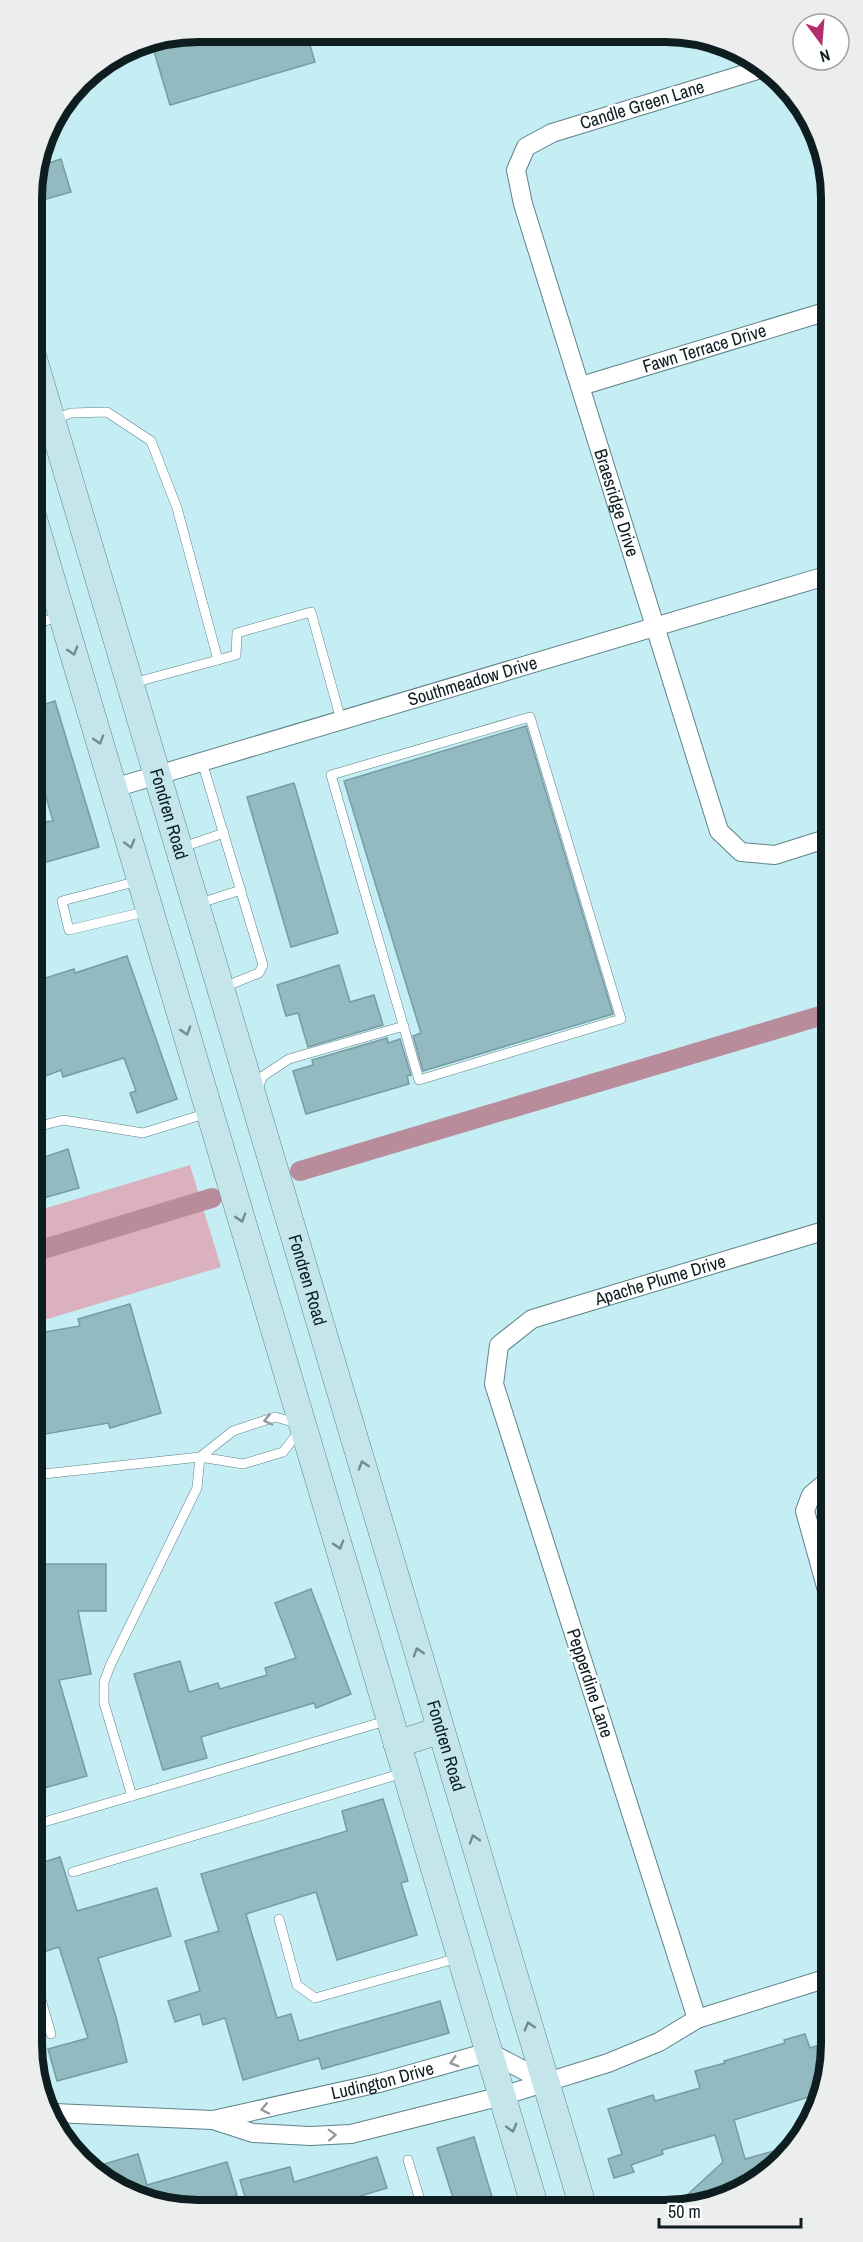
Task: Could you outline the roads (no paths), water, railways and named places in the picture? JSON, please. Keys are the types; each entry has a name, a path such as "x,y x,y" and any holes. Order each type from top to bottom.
{"main road":[{"name":"Fondren Road","path":"42,422 130,684 581,2200"},
{"path":"42,547 533,2200"},
{"path":"210,1113 253,1098"},
{"path":"303,1425 347,1413"},
{"path":"394,1731 441,1730"}],"street":[{"name":"Candle Green Lane","path":"526,147 552,133 755,71"},
{"name":"Braesridge Drive","path":"526,147 516,170 523,204 718,831 741,852 775,855 821,841"},
{"name":"Fawn Terrace Drive","path":"580,386 821,313"},
{"name":"Southmeadow Drive","path":"114,788 821,577"},
{"name":"Apache Plume Drive","path":"499,1345 532,1319 821,1232"},
{"name":"Pepperdine Lane","path":"499,1345 494,1384 697,2019"},
{"path":"821,1487 811,1495 805,1511 821,1569"},
{"name":"Ludington Drive","path":"213,2120 253,2133 310,2136 351,2134 502,2096 608,2062 659,2042 697,2019 821,1980"},
{"name":"Ludington Drive","path":"59,2113 213,2120 379,2083 489,2052"},
{"path":"489,2052 546,2082"}],"lane":[{"path":"42,422 71,413 107,412 151,441 177,508 218,660"},
{"path":"130,684 236,655 237,633 311,612 341,720"},
{"path":"42,622 63,616"},
{"path":"530,717 621,1019 419,1080 404,1026 331,775 530,717"},
{"path":"202,762 263,965 259,973 221,988"},
{"path":"179,848 224,833"},
{"path":"141,880 62,901 69,930 150,910"},
{"path":"196,904 241,890"},
{"path":"253,1098 263,1076 289,1059 404,1026"},
{"path":"42,1126 63,1120 143,1133 210,1113"},
{"path":"42,1474 200,1457 243,1464 283,1452 303,1425 275,1417 233,1431 200,1457 196,1488 104,1682 104,1703 132,1796"},
{"path":"42,1823 132,1796 394,1731"},
{"path":"73,1872 405,1772"},
{"path":"279,1919 297,1985 315,1998 460,1957"},
{"path":"42,2003 51,2034"},
{"path":"408,2160 420,2200"}],"waterway":[{"path":"300,1171 821,1016"},
{"path":"42,1250 212,1198"}]}
